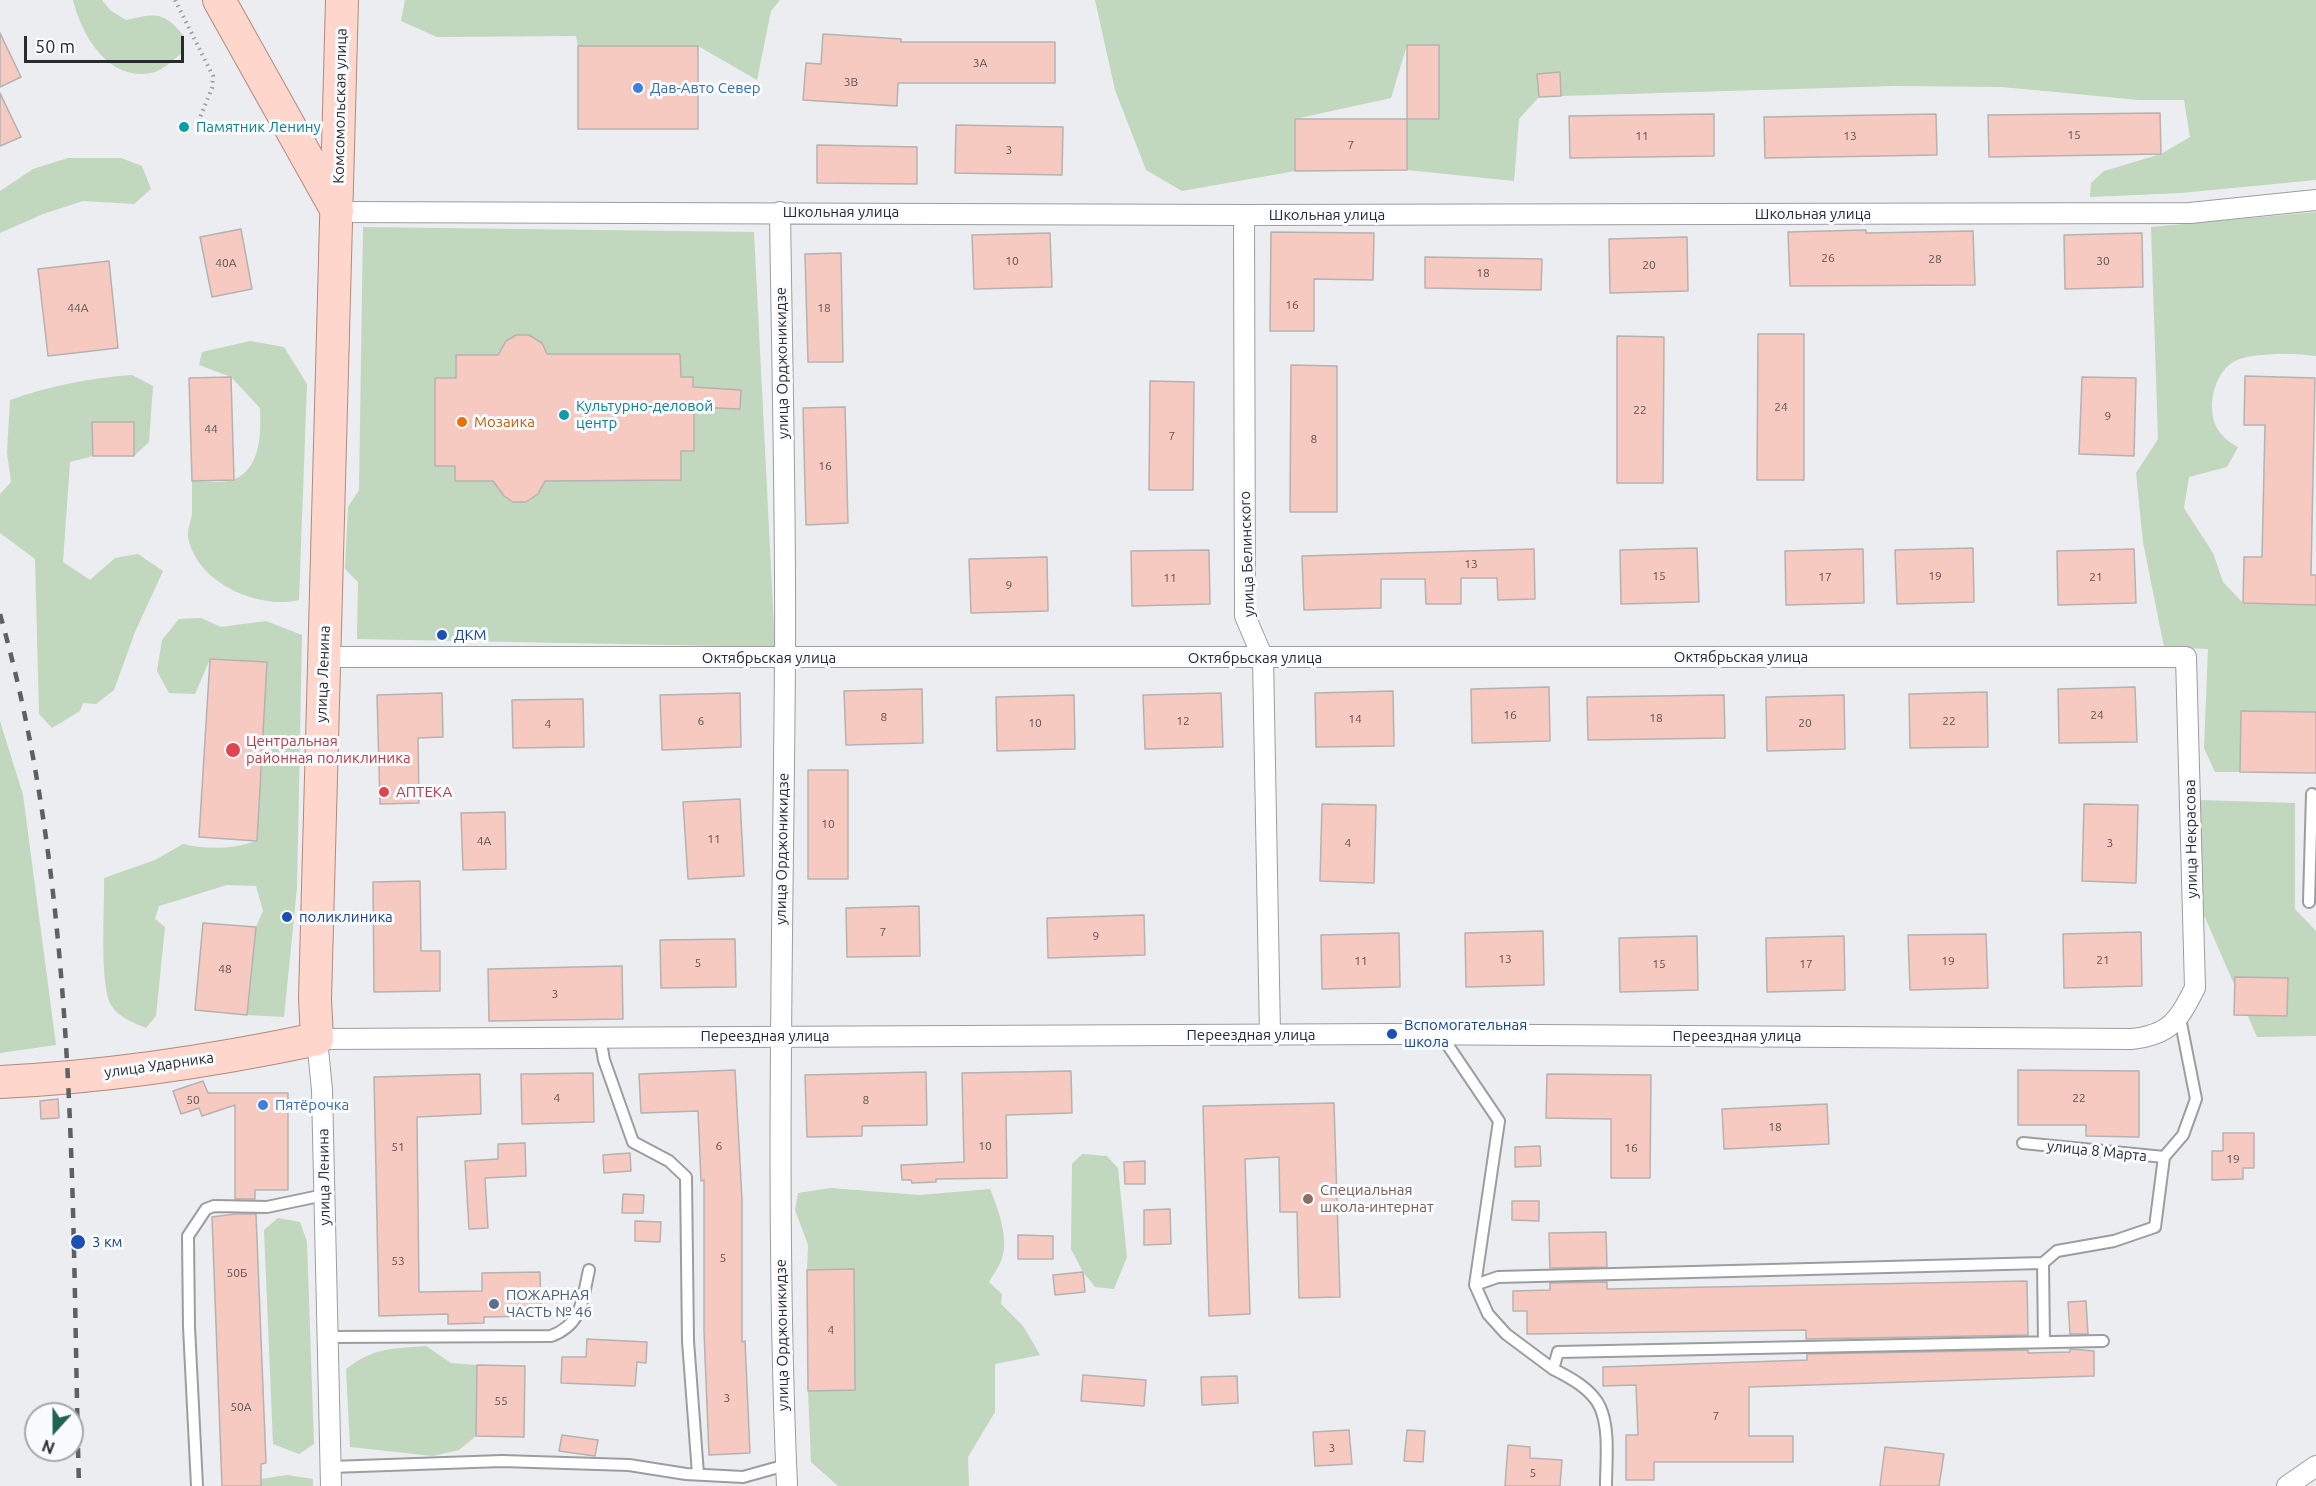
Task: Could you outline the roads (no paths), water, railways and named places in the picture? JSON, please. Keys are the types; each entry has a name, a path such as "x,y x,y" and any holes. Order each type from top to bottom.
{"main road":[{"path":"219,0 338,212"},
{"name":"Комсомольская улица","path":"338,212 342,0"},
{"name":"улица Ленина","path":"317,1039 315,999 323,657 338,212"},
{"name":"улица Ударника","path":"0,1082 67,1078 267,1049 317,1039"}],"street":[{"name":"Школьная улица","path":"338,212 1244,215 2190,213 2316,200"},
{"name":"улица Орджоникидзе","path":"780,212 785,658 779,1036 780,1337 787,1486"},
{"name":"улица Белинского","path":"1244,215 1245,616 1263,658 1270,1034"},
{"name":"Октябрьская улица","path":"323,657 2186,657"},
{"name":"улица Некрасова","path":"2180,1018 2195,987 2186,657"},
{"name":"Переездная улица","path":"317,1039 1270,1034 2131,1039 2160,1033 2180,1018"},
{"name":"улица Ленина","path":"317,1039 322,1090 331,1477"},
{"path":"2287,1486 2316,1466"}],"lane":[{"path":"2309,903 2312,794"},
{"name":"улица 8 Марта","path":"2023,1143 2164,1157 2183,1135 2196,1099 2180,1018"},
{"path":"1442,1035 1499,1121 1475,1285 1488,1314 1506,1334 1553,1370 1575,1380 1600,1406 1605,1435 1606,1486"},
{"path":"600,1037 604,1060 633,1142 669,1161 686,1177 688,1341 698,1474"},
{"path":"1475,1285 1498,1277 2043,1263 2057,1251 2114,1241 2155,1227 2164,1157"},
{"path":"196,1486 189,1327 188,1236 206,1209 214,1206 267,1207 324,1195"},
{"path":"2043,1263 2044,1342"},
{"path":"328,1337 551,1336 567,1330 579,1312 588,1270"},
{"path":"1553,1370 1558,1352 2103,1341"},
{"path":"331,1477 502,1461 629,1465 743,1477 786,1465"}],"railway":[{"path":"0,614 26,720 45,828 58,937 71,1157 79,1486"}],"place":[{"name":"Дав-Авто Север","path":"638,88"},
{"name":"Памятник Ленину","path":"184,127"},
{"name":"Культурно-деловой центр","path":"564,415"},
{"name":"Мозаика","path":"462,422"},
{"name":"ДКМ","path":"442,635"},
{"name":"Центральная районная поликлиника","path":"233,750"},
{"name":"АПТЕКА","path":"384,792"},
{"name":"поликлиника","path":"287,917"},
{"name":"Вспомогательная школа","path":"1392,1034"},
{"name":"Пятёрочка","path":"263,1105"},
{"name":"Специальная школа-интернат","path":"1308,1199"},
{"name":"3 км","path":"78,1242"},
{"name":"ПОЖАРНАЯ ЧАСТЬ № 46","path":"494,1304"}]}
